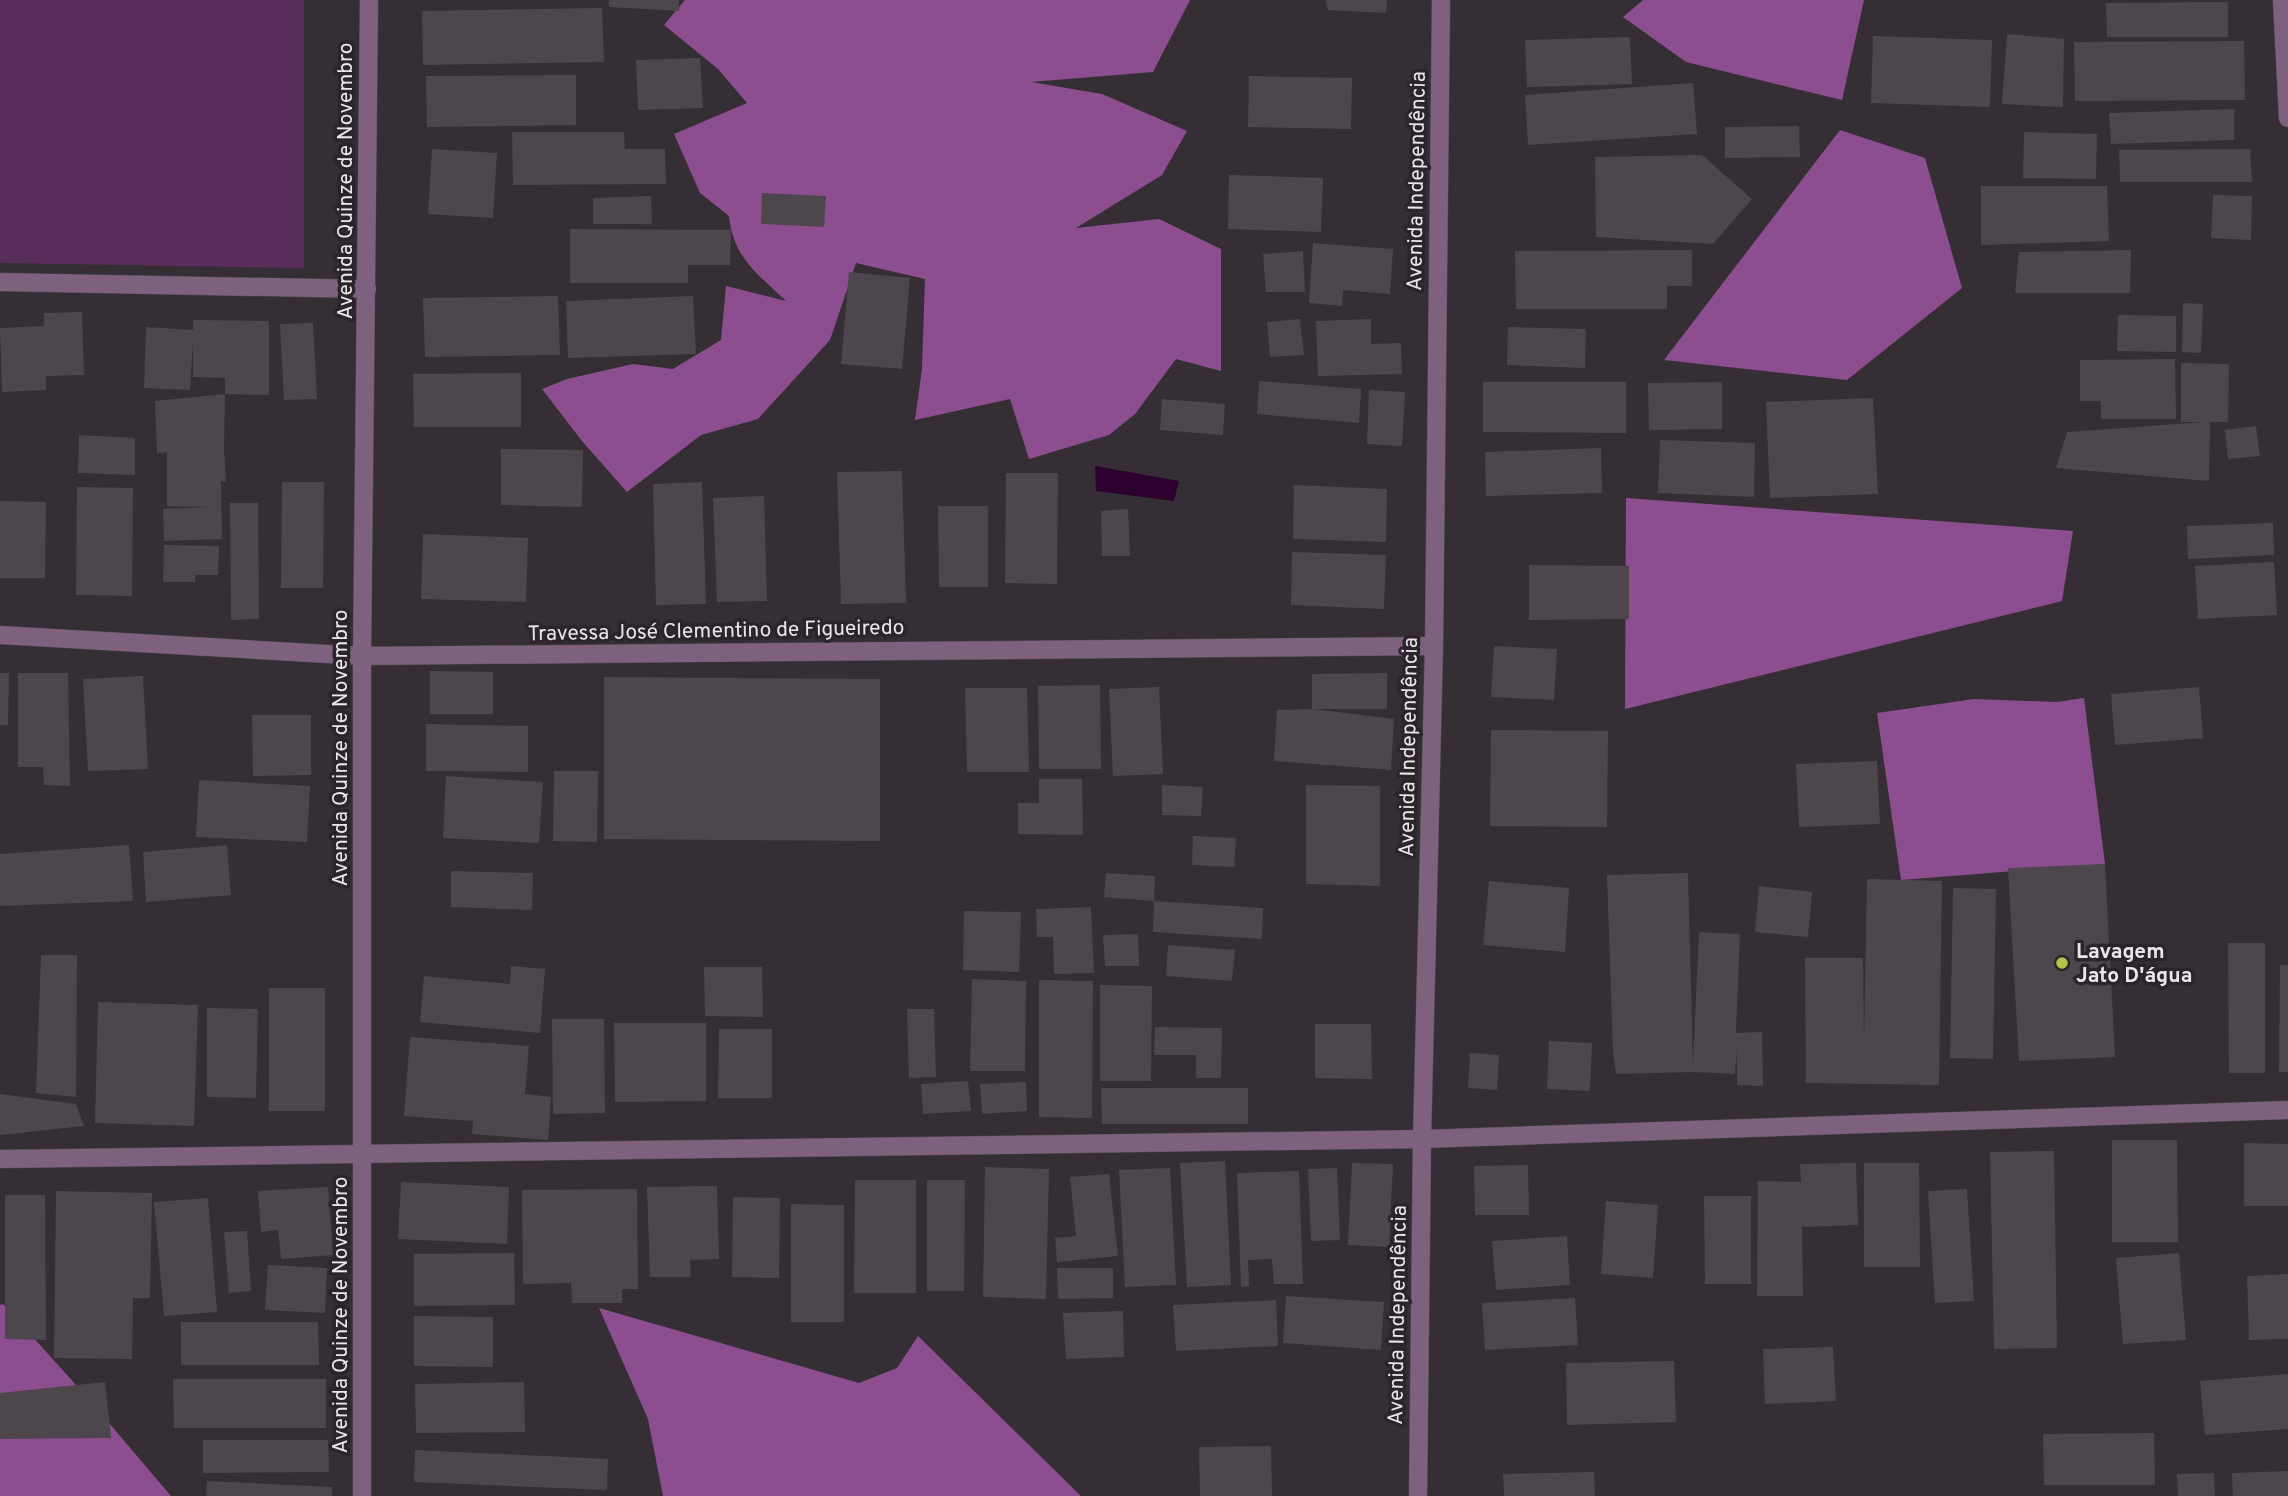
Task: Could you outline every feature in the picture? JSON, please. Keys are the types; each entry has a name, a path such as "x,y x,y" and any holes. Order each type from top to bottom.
{"street":[{"name":"Avenida Quinze de Novembro","path":"362,1496 362,656 369,0"},
{"name":"Avenida Independência","path":"1418,1496 1422,1139 1434,646 1441,0"},
{"path":"2282,0 2288,118"},
{"path":"0,282 367,289"},
{"name":"Travessa José Clementino de Figueiredo","path":"0,635 362,656 1434,646"},
{"path":"0,1160 1422,1139 2288,1110"}],"shaded area":[{"path":"0,0 304,0 304,268 0,263"},
{"path":"685,0 1190,0 1153,72 1031,82 1102,94 1187,131 1162,175 1076,228 1159,219 1221,249 1221,371 1176,359 1135,414 1109,435 1029,459 1010,399 915,420 922,369 925,279 856,263 830,340 758,419 701,435 627,492 582,441 542,389 567,379 633,364 673,369 721,340 726,286 786,301 748,264 736,243 729,216 700,193 674,134 747,103 718,69 664,25"},
{"path":"1643,0 1864,0 1842,100 1686,62 1623,17"},
{"path":"1840,130 1925,158 1962,288 1847,380 1664,360"},
{"path":"1095,466 1179,481 1174,501 1096,491"},
{"path":"1626,498 2073,531 2062,601 1625,709"},
{"path":"2084,698 2105,864 1901,880 1877,713 1974,699 2057,702"},
{"path":"3,1304 171,1496 0,1496 0,1305"},
{"path":"599,1308 859,1383 897,1368 918,1336 1081,1496 663,1496 648,1419"}],"building":[{"path":"609,0 679,0 679,11 609,7"},
{"path":"1325,0 1387,0 1386,13 1328,10"},
{"path":"2228,2 2228,37 2107,37 2106,3"},
{"path":"602,8 604,62 423,65 422,11"},
{"path":"2007,34 2064,39 2063,107 2002,104"},
{"path":"1873,36 1992,40 1990,107 1871,103"},
{"path":"1630,37 1632,84 1527,87 1525,40"},
{"path":"2244,41 2245,100 2075,101 2074,42"},
{"path":"700,58 703,108 638,110 636,60"},
{"path":"576,75 576,125 427,127 426,76"},
{"path":"1249,76 1352,78 1351,129 1248,127"},
{"path":"1693,83 1697,134 1528,145 1525,95"},
{"path":"2234,109 2234,140 2111,144 2109,113"},
{"path":"1799,126 1800,157 1725,158 1725,127"},
{"path":"512,132 624,132 625,149 665,149 666,184 513,185"},
{"path":"2024,132 2097,134 2096,179 2023,178"},
{"path":"432,149 497,153 493,218 428,214"},
{"path":"2250,149 2252,182 2120,182 2119,150"},
{"path":"1702,155 1752,199 1713,244 1596,237 1595,157"},
{"path":"1229,175 1323,178 1321,232 1228,229"},
{"path":"1981,186 2107,186 2109,241 1981,245"},
{"path":"762,193 826,196 824,227 761,224"},
{"path":"2213,195 2252,196 2251,240 2211,238"},
{"path":"651,196 652,224 593,224 593,198"},
{"path":"570,229 731,230 730,265 688,265 688,283 570,283"},
{"path":"1313,243 1393,249 1390,294 1343,290 1342,306 1309,303"},
{"path":"1692,250 1692,286 1667,286 1667,309 1516,309 1515,251"},
{"path":"2131,250 2130,293 2015,293 2019,252"},
{"path":"1303,251 1305,292 1266,292 1263,254"},
{"path":"849,272 910,278 902,369 841,364"},
{"path":"558,296 560,355 425,357 423,298"},
{"path":"693,296 696,354 568,358 566,301"},
{"path":"2183,303 2203,304 2201,353 2182,352"},
{"path":"82,312 84,375 46,376 46,390 2,392 0,328 44,326 44,313"},
{"path":"2118,315 2176,316 2176,352 2117,351"},
{"path":"1300,319 1304,355 1270,357 1267,322"},
{"path":"1371,319 1371,344 1401,343 1402,374 1318,376 1316,321"},
{"path":"193,320 269,321 269,395 225,394 225,378 193,377 193,341 190,390 144,388 146,327 193,330"},
{"path":"313,323 317,399 284,400 280,324"},
{"path":"1508,327 1586,329 1585,368 1507,365"},
{"path":"2175,359 2176,419 2101,419 2101,401 2080,401 2080,360"},
{"path":"2181,363 2229,364 2228,422 2210,422 2209,481 2056,468 2067,432 2204,422 2181,422"},
{"path":"521,373 521,427 414,427 413,374"},
{"path":"1259,381 1361,389 1359,423 1257,414"},
{"path":"1483,382 1626,382 1626,433 1483,432"},
{"path":"1722,382 1722,429 1649,430 1648,383"},
{"path":"1369,390 1405,392 1402,446 1367,444"},
{"path":"225,394 226,482 221,481 222,539 164,541 163,509 209,507 167,506 167,452 157,453 155,401"},
{"path":"1873,398 1878,494 1770,498 1766,402"},
{"path":"1162,399 1225,404 1223,435 1160,430"},
{"path":"2256,426 2260,456 2228,459 2225,430"},
{"path":"79,435 135,438 135,475 78,473"},
{"path":"1660,440 1755,443 1754,497 1658,493"},
{"path":"1601,448 1602,493 1486,496 1485,452"},
{"path":"501,449 583,450 582,507 501,505"},
{"path":"902,471 906,603 841,604 837,472"},
{"path":"1006,473 1058,473 1057,584 1005,583"},
{"path":"282,482 324,482 323,588 281,588"},
{"path":"702,482 706,604 656,605 653,484"},
{"path":"1294,485 1387,489 1386,542 1293,539"},
{"path":"77,487 133,488 132,596 76,595"},
{"path":"764,496 767,601 717,602 713,498"},
{"path":"0,501 46,502 45,578 0,578"},
{"path":"230,503 258,503 259,619 231,620"},
{"path":"938,506 988,506 988,587 939,587"},
{"path":"1128,509 1130,556 1102,556 1101,511"},
{"path":"2273,523 2274,555 2188,559 2187,526"},
{"path":"423,534 528,538 526,602 421,599"},
{"path":"164,545 219,546 218,575 195,575 195,582 163,582"},
{"path":"1292,552 1386,555 1384,609 1291,605"},
{"path":"2274,562 2277,615 2198,619 2195,566"},
{"path":"1529,565 1629,566 1629,619 1529,620"},
{"path":"1494,646 1557,649 1554,700 1491,697"},
{"path":"430,671 493,672 493,714 430,714"},
{"path":"0,673 9,673 8,725 0,725"},
{"path":"18,673 68,673 70,786 44,785 43,767 18,767"},
{"path":"1387,673 1387,709 1312,709 1312,674"},
{"path":"143,676 148,769 88,771 83,679"},
{"path":"604,677 880,679 880,841 604,839"},
{"path":"1100,685 1101,769 1039,769 1038,686"},
{"path":"1159,687 1163,774 1113,776 1109,689"},
{"path":"2199,687 2203,738 2115,745 2111,694"},
{"path":"965,688 1027,688 1029,772 967,772"},
{"path":"1313,709 1394,719 1391,770 1274,761 1277,710"},
{"path":"252,715 311,715 311,775 253,776"},
{"path":"426,724 528,726 528,772 426,771"},
{"path":"1491,730 1608,731 1607,827 1490,826"},
{"path":"1877,761 1880,824 1799,827 1796,764"},
{"path":"554,771 598,771 597,842 553,841"},
{"path":"446,776 543,782 539,843 443,838"},
{"path":"1039,779 1082,779 1083,835 1018,834 1018,803 1039,803"},
{"path":"199,780 310,786 307,842 196,837"},
{"path":"1162,785 1203,787 1201,816 1162,815"},
{"path":"1306,785 1380,786 1380,886 1306,884"},
{"path":"1193,836 1236,838 1234,867 1192,865"},
{"path":"129,845 133,901 0,906 0,854"},
{"path":"227,845 231,895 146,902 143,852"},
{"name":"Lavagem Jato D'água","path":"2105,864 2115,1057 2019,1061 2008,868"},
{"path":"451,871 533,873 532,910 451,907"},
{"path":"1106,873 1155,876 1154,901 1104,897"},
{"path":"1688,873 1693,1064 1699,932 1740,934 1736,1033 1762,1032 1763,1086 1737,1085 1737,1049 1735,1074 1616,1074 1607,875"},
{"path":"1867,879 1942,881 1939,1085 1806,1083 1805,958 1863,958 1864,1043"},
{"path":"1489,881 1569,888 1565,952 1483,945"},
{"path":"1759,886 1812,892 1808,937 1755,932"},
{"path":"1953,888 1996,889 1993,1059 1950,1058"},
{"path":"1154,901 1263,908 1262,939 1153,932"},
{"path":"1091,907 1094,973 1054,974 1053,937 1037,937 1036,909"},
{"path":"964,911 1021,912 1019,972 963,970"},
{"path":"1138,934 1139,966 1105,966 1103,935"},
{"path":"2228,943 2265,943 2265,1073 2229,1073"},
{"path":"1168,945 1235,950 1232,981 1166,976"},
{"path":"41,955 77,955 76,1097 36,1093"},
{"path":"2280,965 2288,965 2288,1072 2279,1072"},
{"path":"511,966 545,969 540,1033 420,1022 424,976 510,984"},
{"path":"704,967 762,967 763,1017 705,1016"},
{"path":"972,979 1026,981 1025,1071 970,1071"},
{"path":"1039,980 1093,981 1092,1118 1039,1117"},
{"path":"1100,985 1152,986 1151,1081 1100,1081"},
{"path":"269,988 325,988 325,1111 269,1111"},
{"path":"98,1002 198,1005 194,1126 95,1123"},
{"path":"207,1008 258,1009 256,1098 207,1097"},
{"path":"907,1009 934,1009 936,1077 909,1078"},
{"path":"552,1019 604,1019 605,1113 553,1114"},
{"path":"614,1023 706,1023 706,1101 615,1102"},
{"path":"1315,1024 1371,1024 1372,1079 1315,1078"},
{"path":"1155,1027 1222,1028 1221,1078 1196,1078 1196,1055 1154,1055"},
{"path":"719,1029 772,1029 772,1098 718,1098"},
{"path":"410,1037 529,1046 525,1094 551,1097 548,1140 472,1134 473,1121 404,1116"},
{"path":"1549,1041 1592,1043 1590,1091 1547,1089"},
{"path":"1470,1053 1499,1055 1497,1090 1468,1088"},
{"path":"968,1081 971,1111 923,1114 921,1084"},
{"path":"1026,1082 1027,1111 982,1114 980,1084"},
{"path":"1101,1088 1248,1088 1248,1124 1102,1124"},
{"path":"0,1094 76,1104 84,1126 0,1135"},
{"path":"2112,1140 2177,1140 2178,1242 2112,1242"},
{"path":"2244,1143 2288,1144 2288,1206 2244,1206"},
{"path":"2054,1151 2057,1348 1994,1349 1990,1152"},
{"path":"1225,1161 1231,1285 1187,1287 1180,1163"},
{"path":"1352,1163 1393,1164 1389,1247 1348,1245"},
{"path":"1856,1163 1858,1225 1802,1227 1803,1296 1757,1296 1758,1181 1801,1182 1800,1164"},
{"path":"1864,1163 1919,1163 1920,1267 1864,1267"},
{"path":"1528,1165 1529,1215 1475,1215 1474,1166"},
{"path":"985,1167 1049,1169 1046,1299 983,1297"},
{"path":"1170,1168 1176,1285 1125,1287 1119,1170"},
{"path":"1337,1168 1340,1240 1311,1241 1308,1169"},
{"path":"1299,1171 1303,1284 1274,1284 1272,1259 1248,1260 1249,1286 1241,1287 1237,1173"},
{"path":"1109,1174 1118,1256 1057,1262 1055,1238 1076,1236 1070,1177"},
{"path":"855,1180 916,1180 916,1293 854,1293"},
{"path":"927,1180 965,1180 964,1291 927,1291"},
{"path":"401,1182 509,1187 507,1244 398,1239"},
{"path":"717,1186 719,1259 690,1260 691,1277 650,1277 647,1187"},
{"path":"328,1187 333,1255 281,1259 278,1230 261,1232 258,1191"},
{"path":"637,1189 638,1289 622,1289 622,1303 572,1303 571,1283 523,1284 522,1190"},
{"path":"1967,1189 1974,1301 1935,1303 1928,1191"},
{"path":"56,1191 152,1193 150,1298 133,1298 132,1359 54,1358"},
{"path":"5,1195 45,1195 46,1340 5,1339"},
{"path":"1704,1196 1751,1196 1751,1284 1705,1284"},
{"path":"733,1197 780,1198 779,1278 732,1277"},
{"path":"208,1198 217,1312 164,1316 154,1202"},
{"path":"1606,1201 1658,1205 1653,1278 1601,1274"},
{"path":"791,1204 844,1205 844,1322 791,1322"},
{"path":"247,1231 251,1291 229,1293 224,1232"},
{"path":"1567,1236 1570,1285 1496,1290 1492,1241"},
{"path":"514,1253 515,1305 414,1306 414,1254"},
{"path":"2179,1253 2186,1340 2123,1344 2116,1258"},
{"path":"268,1265 327,1268 325,1313 265,1310"},
{"path":"1057,1268 1113,1268 1113,1298 1058,1299"},
{"path":"2288,1274 2288,1339 2249,1340 2247,1276"},
{"path":"1286,1296 1384,1302 1381,1350 1283,1343"},
{"path":"1575,1298 1578,1345 1485,1350 1482,1303"},
{"path":"1276,1300 1278,1346 1176,1351 1173,1305"},
{"path":"1123,1311 1124,1357 1066,1359 1063,1313"},
{"path":"414,1316 493,1317 493,1367 414,1366"},
{"path":"181,1322 318,1322 319,1365 181,1365"},
{"path":"1833,1347 1836,1401 1765,1404 1763,1349"},
{"path":"1674,1361 1676,1422 1567,1425 1566,1363"},
{"path":"2288,1374 2288,1429 2205,1435 2200,1381"},
{"path":"173,1379 326,1379 326,1428 174,1428"},
{"path":"105,1382 111,1438 0,1439 0,1393"},
{"path":"524,1382 525,1432 416,1433 415,1384"},
{"path":"2154,1433 2155,1485 2044,1485 2043,1434"},
{"path":"203,1440 328,1440 329,1472 203,1473"},
{"path":"1271,1446 1272,1496 1200,1496 1199,1447"},
{"path":"415,1450 608,1459 607,1490 414,1482"},
{"path":"2288,1471 2288,1496 2233,1496 2232,1473"},
{"path":"1594,1472 1595,1496 1504,1496 1503,1474"},
{"path":"2214,1473 2215,1496 2178,1496 2177,1474"},
{"path":"207,1481 332,1487 332,1496 206,1496"}],"place":[{"name":"Lavagem Jato D'água","path":"2062,963"}]}
